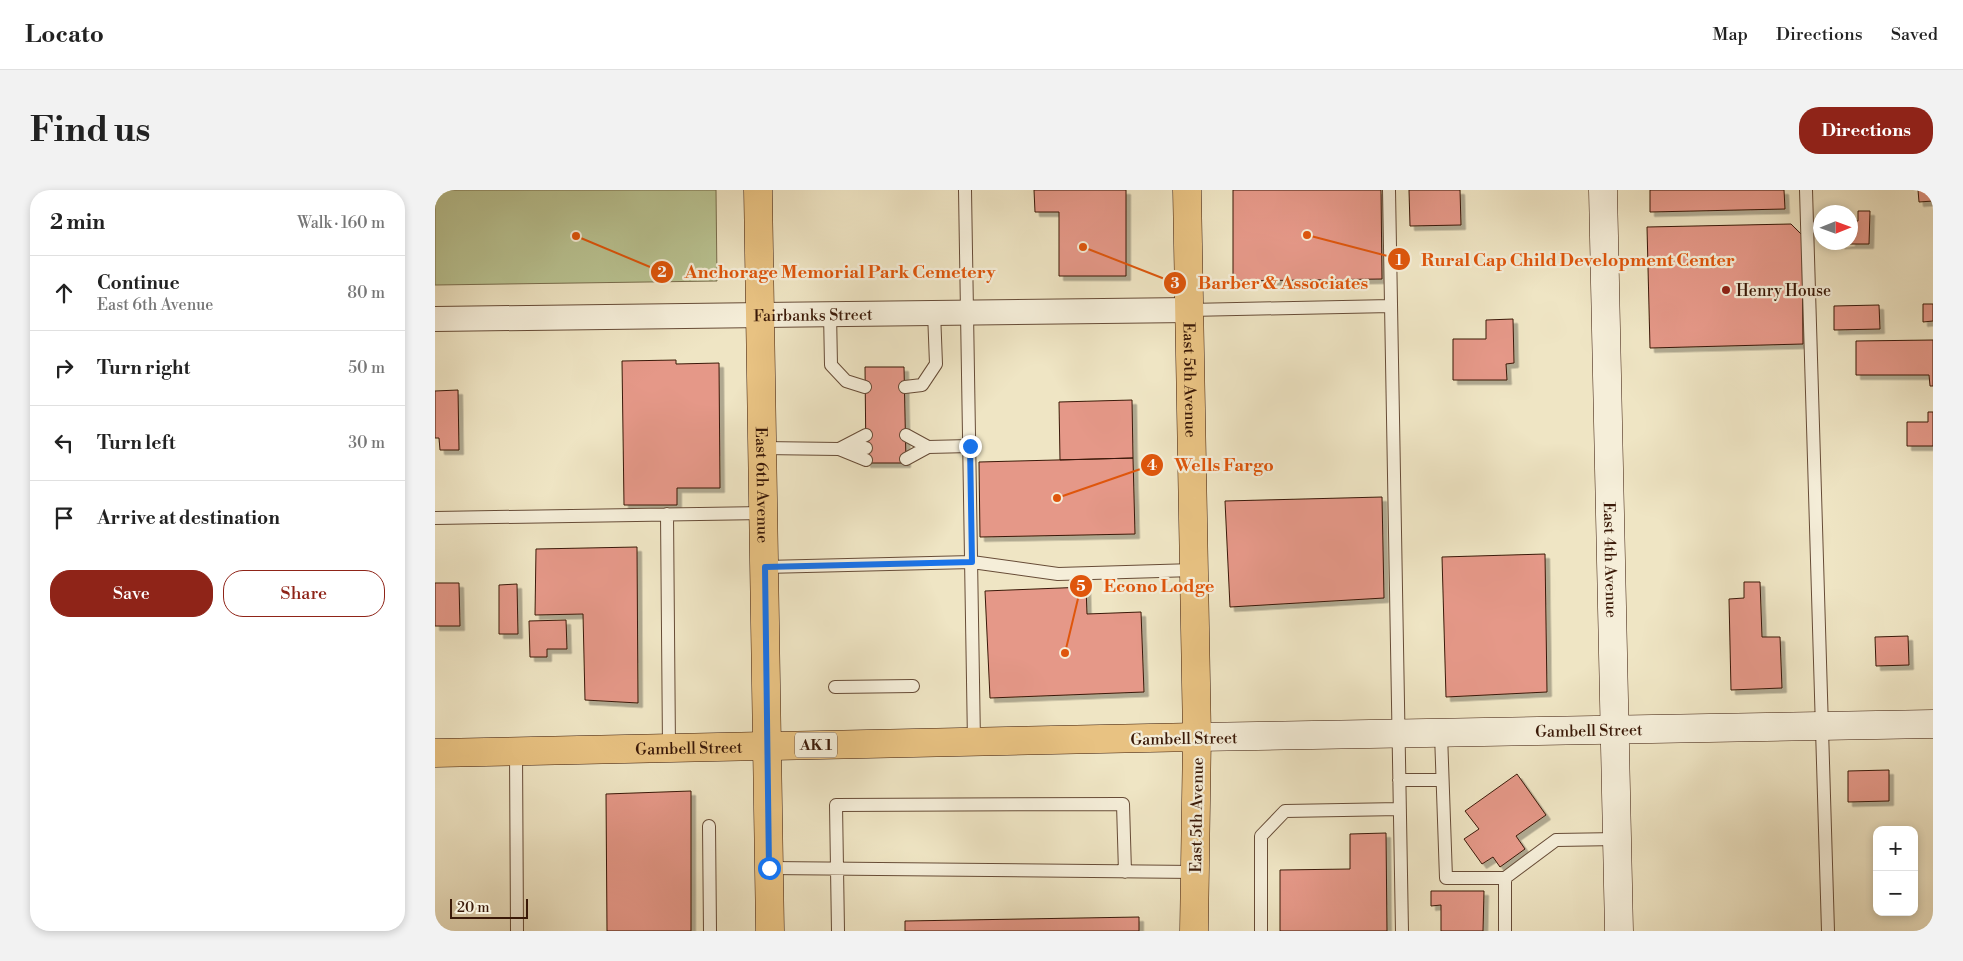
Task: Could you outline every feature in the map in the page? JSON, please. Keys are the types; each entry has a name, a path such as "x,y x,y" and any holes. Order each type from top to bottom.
{"main road":[{"name":"East 6th Avenue","path":"758,190 770,931"},
{"name":"East 5th Avenue","path":"1187,190 1197,737 1195,931"},
{"name":"East 4th Avenue","path":"1603,190 1619,931"},
{"name":"Gambell Street","path":"435,753 1933,724"}],"street":[{"name":"Fairbanks Street","path":"435,319 1189,310"}],"lane":[{"path":"965,190 974,742"},
{"path":"1389,190 1402,931"},
{"path":"1806,190 1828,931"},
{"path":"1189,310 1391,306"},
{"path":"905,387 922,385 936,364 934,312"},
{"path":"830,313 831,365 846,381 865,387"},
{"path":"928,447 906,447 970,446"},
{"path":"763,448 866,448 839,449"},
{"path":"435,518 764,513"},
{"path":"667,514 669,748"},
{"path":"765,567 972,562 1058,574 1194,570"},
{"path":"835,688 913,686"},
{"path":"1441,734 1446,878 1505,878 1556,840 1618,839"},
{"path":"516,751 517,931"},
{"path":"1399,780 1442,780"},
{"path":"838,931 836,805 1123,804 1125,872"},
{"path":"1261,931 1261,836 1285,811 1400,809"},
{"path":"709,826 710,931"},
{"path":"769,868 1195,872"},
{"path":"1505,878 1505,931"}],"green space":[{"path":"435,190 716,190 717,281 435,285"}],"building":[{"path":"1034,190 1126,190 1126,276 1059,276 1059,212 1035,212"},
{"path":"1233,190 1381,190 1382,279 1233,281"},
{"path":"1409,190 1460,190 1461,225 1410,226"},
{"path":"1650,190 1784,190 1785,209 1650,212"},
{"path":"1918,190 1933,190 1933,201 1919,202"},
{"path":"1858,211 1870,211 1869,244 1858,244"},
{"name":"Henry House","path":"1791,224 1802,235 1803,344 1650,348 1647,227"},
{"path":"1923,304 1933,304 1933,321 1923,322"},
{"path":"1879,305 1880,329 1834,330 1834,306"},
{"path":"1513,319 1514,363 1506,364 1507,380 1453,380 1453,339 1486,339 1486,320"},
{"path":"1933,340 1933,386 1930,386 1929,375 1856,375 1856,341"},
{"path":"676,360 676,364 719,363 720,488 677,488 677,505 624,505 622,361"},
{"path":"865,367 904,367 906,463 866,463"},
{"path":"458,390 459,450 440,450 439,438 435,438 435,391"},
{"path":"1132,400 1133,458 1060,460 1059,402"},
{"path":"1928,412 1933,412 1933,446 1907,446 1907,422 1928,422"},
{"path":"1133,458 1135,534 980,537 979,462"},
{"path":"1382,497 1384,598 1230,607 1225,501"},
{"path":"637,547 638,703 585,700 583,614 535,615 536,549"},
{"path":"1545,554 1547,692 1446,697 1442,557"},
{"path":"1744,582 1760,582 1762,637 1780,637 1782,688 1731,690 1729,599 1744,598"},
{"path":"435,583 459,583 460,626 435,626"},
{"path":"517,584 518,634 499,634 499,585"},
{"path":"1086,587 1087,614 1141,612 1144,692 990,698 985,591"},
{"path":"566,620 567,649 547,649 547,657 530,657 529,621"},
{"path":"1908,636 1909,665 1876,666 1875,637"},
{"path":"1889,770 1889,801 1848,802 1848,771"},
{"path":"1517,774 1546,815 1516,836 1525,849 1500,867 1493,857 1482,864 1464,839 1479,829 1465,811"},
{"path":"691,791 691,931 607,931 606,794"},
{"path":"1386,833 1387,931 1280,931 1280,870 1350,869 1350,834"},
{"path":"1431,891 1484,891 1483,931 1441,931 1441,905 1431,906"},
{"path":"1139,917 1139,931 905,931 905,921"}],"place":[{"name":"Rural Cap Child Development Center","path":"1307,235"},
{"name":"Anchorage Memorial Park Cemetery","path":"576,236"},
{"name":"Barber & Associates","path":"1083,247"},
{"name":"Henry House","path":"1726,290"},
{"name":"Wells Fargo","path":"1057,498"},
{"name":"Econo Lodge","path":"1065,653"}],"route":[{"path":"769,868 765,567 972,562 970,446"}]}
